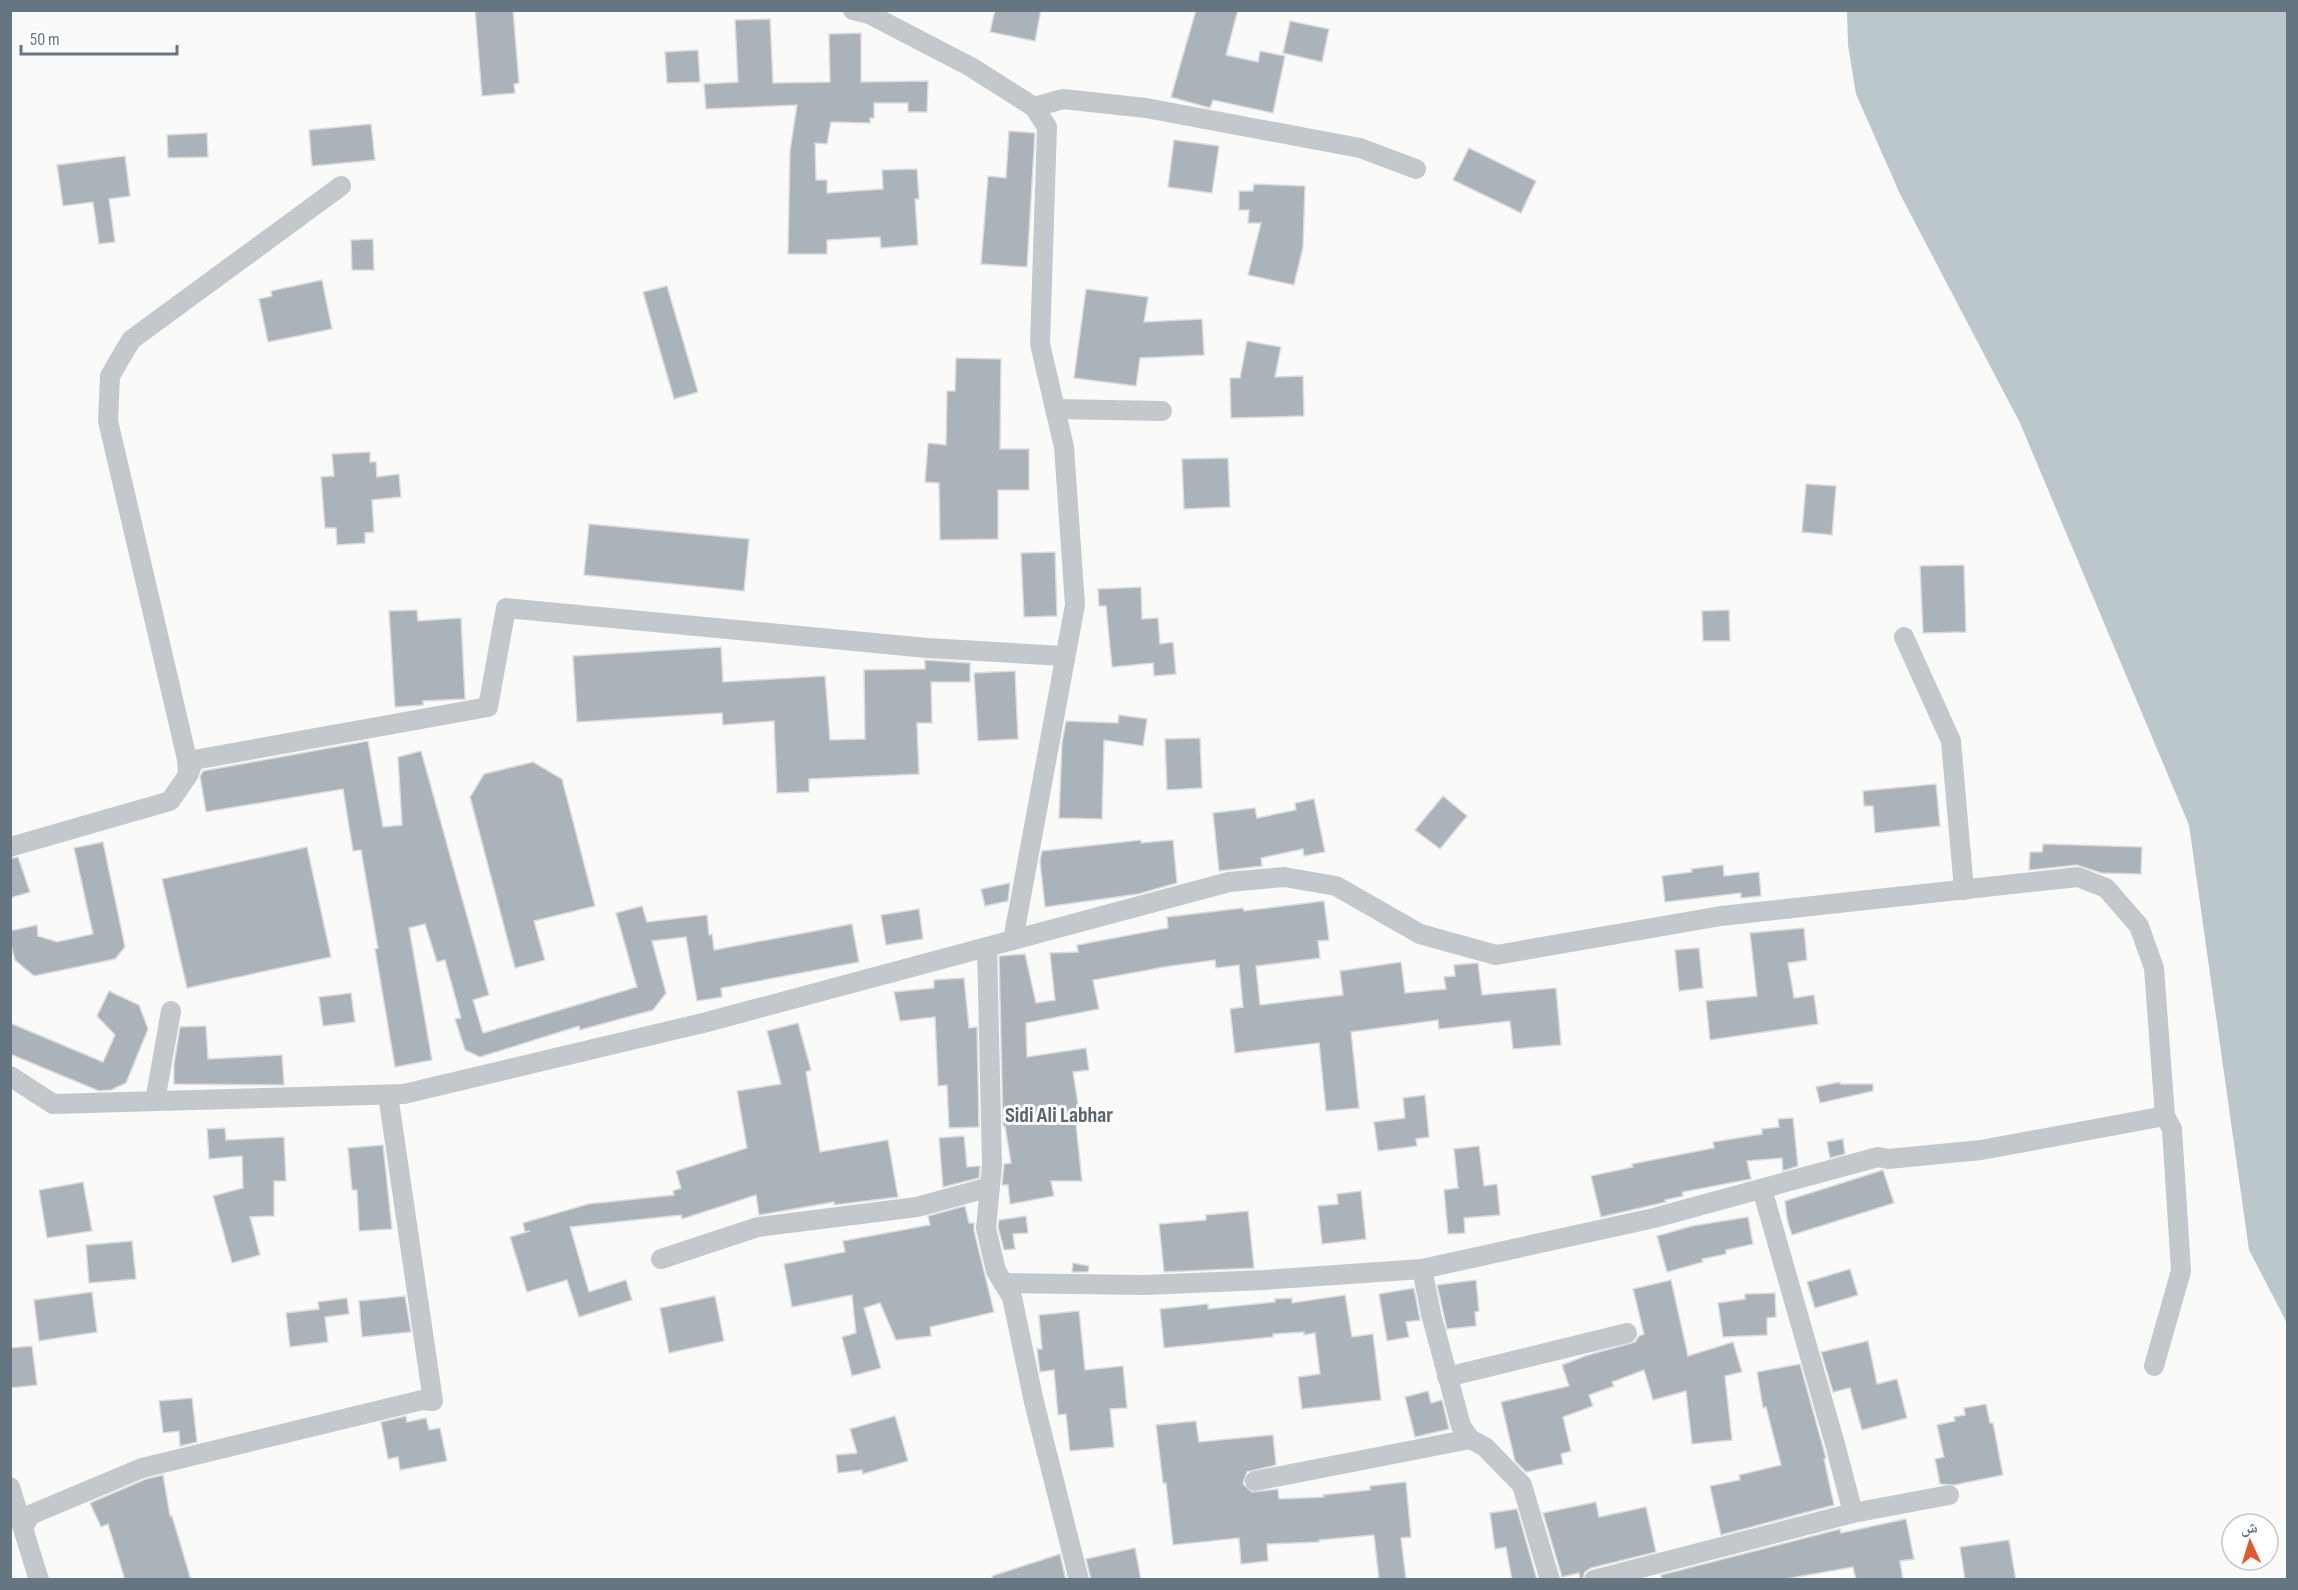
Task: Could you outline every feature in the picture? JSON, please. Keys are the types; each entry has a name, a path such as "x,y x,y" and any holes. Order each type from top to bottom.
{"street":[{"path":"853,10 869,14 971,67 1034,107 1047,127"},
{"path":"1034,107 1063,99 1146,108 1360,148 1416,169"},
{"path":"1013,940 1075,605 1064,447 1040,344 1047,127 1063,99"},
{"path":"188,775 187,759 108,421 110,376 131,340 341,186"},
{"path":"1055,408 1162,411"},
{"path":"10,847 170,801 188,775 194,760 488,707 506,608 927,648 1064,656"},
{"path":"1904,637 1951,741 1964,890"},
{"path":"10,1076 53,1104 404,1094 707,1022 1228,882 1284,877 1336,886 1420,934 1496,955 1721,916 2078,877 2106,888 2139,926 2154,968 2165,1116 2172,1129 2181,1271 2154,1366"},
{"path":"987,947 992,1165 986,1228 996,1271 1011,1288 1034,1402 1080,1580"},
{"path":"155,1101 171,1011"},
{"path":"23,1528 30,1515 142,1468 423,1400 433,1401 388,1095"},
{"path":"1011,1288 1264,1280 1422,1269 1654,1218 1878,1157 1888,1159 1981,1149 2165,1116"},
{"path":"661,1260 758,1227 916,1207 990,1187"},
{"path":"1762,1189 1853,1513"},
{"path":"1422,1269 1431,1314 1461,1426 1470,1439 1485,1447 1522,1485 1550,1580"},
{"path":"1447,1377 1627,1333"},
{"path":"1255,1481 1470,1439"},
{"path":"10,1487 39,1580"},
{"path":"1594,1580 1853,1513 1949,1495"}],"shaded area":[{"path":"1847,11 2287,11 2287,1323 2249,1250 2189,825 2020,423 1900,194 1856,94 1848,45"}],"building":[{"path":"475,10 513,10 519,83 514,84 515,93 482,96"},
{"path":"995,10 1041,10 1035,41 990,32"},
{"path":"1196,10 1238,10 1226,55 1258,62 1260,51 1285,56 1273,113 1213,100 1210,108 1171,97"},
{"path":"770,19 773,83 830,82 829,34 861,33 861,82 928,81 927,112 908,112 908,103 874,103 874,118 870,118 870,123 831,122 827,144 815,143 816,180 827,180 827,193 883,189 882,170 917,169 919,199 915,199 918,245 881,248 880,237 827,240 827,254 788,254 790,151 797,105 706,109 704,84 738,82 735,20"},
{"path":"1290,21 1329,29 1322,62 1283,53"},
{"path":"698,50 700,82 667,83 665,52"},
{"path":"371,124 375,160 312,166 309,130"},
{"path":"1009,131 1035,133 1027,267 981,264 988,176 1006,178"},
{"path":"207,133 208,157 168,158 167,135"},
{"path":"1174,140 1219,146 1212,193 1168,187"},
{"path":"1469,148 1536,181 1521,213 1453,180"},
{"path":"125,156 130,196 109,199 115,242 99,244 93,202 63,206 57,165"},
{"path":"1254,184 1305,186 1303,247 1294,285 1248,275 1261,223 1248,223 1249,210 1239,210 1239,191 1253,191"},
{"path":"373,239 374,270 352,270 351,240"},
{"path":"322,280 332,329 268,342 259,299 272,296 271,291"},
{"path":"667,286 698,392 674,399 643,292"},
{"path":"1086,289 1148,297 1144,322 1202,319 1204,355 1140,358 1136,386 1074,378"},
{"path":"1247,341 1281,347 1275,377 1303,376 1304,416 1231,418 1230,378 1240,378"},
{"path":"956,358 1001,359 1000,449 1029,449 1029,490 998,490 998,539 940,540 939,483 925,482 928,443 946,445 947,391 955,391"},
{"path":"370,452 370,462 376,462 377,477 399,474 401,497 372,500 374,532 365,533 365,543 337,545 336,528 325,528 321,477 334,476 332,454"},
{"path":"1228,458 1230,507 1184,509 1182,459"},
{"path":"1806,484 1836,486 1832,535 1802,532"},
{"path":"589,524 749,539 744,591 584,575"},
{"path":"1055,552 1057,616 1024,617 1021,553"},
{"path":"1964,565 1966,632 1923,633 1920,566"},
{"path":"1141,587 1142,619 1158,618 1160,644 1173,642 1176,674 1154,676 1153,663 1112,667 1106,606 1099,606 1098,589"},
{"path":"417,610 418,621 461,618 465,699 423,701 423,705 395,707 389,611"},
{"path":"1729,610 1730,641 1703,641 1702,611"},
{"path":"721,647 723,682 825,676 830,740 865,739 864,670 925,669 925,660 970,663 970,682 931,682 932,723 917,723 919,774 809,779 809,792 777,793 774,721 723,725 722,713 577,722 573,656"},
{"path":"1015,671 1018,739 978,741 974,673"},
{"path":"1119,715 1147,719 1143,746 1104,740 1102,819 1059,818 1062,743 1066,721 1118,723"},
{"path":"1200,738 1202,788 1167,790 1165,739"},
{"path":"368,741 383,827 402,825 398,757 421,751 489,995 473,1000 483,1033 637,987 616,913 642,906 647,922 707,915 709,935 712,934 714,950 852,924 859,962 721,988 722,997 697,1001 686,937 652,941 666,993 653,1010 580,1030 579,1026 480,1057 465,1050 455,1019 461,1018 445,960 437,962 425,924 409,928 432,1060 395,1067 361,850 353,851 343,789 206,812 200,776 203,771"},
{"path":"533,762 562,779 595,906 534,921 545,960 515,968 470,797 484,774"},
{"path":"1936,784 1940,826 1875,833 1873,806 1864,806 1863,791"},
{"path":"1443,796 1467,816 1440,849 1415,830"},
{"path":"1314,799 1325,852 1304,856 1303,849 1261,858 1262,866 1219,871 1213,813 1255,808 1257,818 1296,810 1295,803"},
{"path":"1141,840 1141,843 1173,840 1177,883 1138,894 1045,907 1040,861 1042,851"},
{"path":"103,842 125,947 115,959 34,976 15,960 10,931 37,925 38,936 57,942 93,934 74,848"},
{"path":"2043,844 2142,847 2141,874 2101,873 2077,865 2029,870 2030,852 2042,852"},
{"path":"307,847 331,957 187,988 162,879"},
{"path":"18,857 30,892 10,898 10,859"},
{"path":"1723,865 1724,876 1759,872 1761,896 1741,898 1741,893 1665,902 1662,876"},
{"path":"1010,883 1008,901 985,906 981,889"},
{"path":"1324,901 1329,940 1318,941 1320,958 1256,966 1260,1005 1343,995 1340,971 1401,962 1405,993 1446,989 1444,977 1455,976 1454,965 1478,963 1482,995 1556,988 1561,1045 1513,1049 1510,1021 1439,1029 1438,1020 1351,1032 1359,1108 1326,1111 1319,1043 1235,1053 1230,1009 1243,1007 1239,965 1216,968 1215,960 1093,980 1099,1009 1026,1023 1027,1057 1086,1048 1089,1070 1073,1072 1081,1123 1076,1124 1082,1181 1051,1181 1054,1196 1010,1204 1008,1185 1002,1185 1004,1164 1011,1163 1005,1126 1003,1126 999,956 1025,954 1036,1003 1055,1000 1050,953 1078,952 1077,945 1168,928 1167,917 1243,908 1244,911"},
{"path":"919,909 923,939 886,945 881,915"},
{"path":"1804,928 1807,960 1788,963 1794,998 1814,995 1818,1024 1710,1040 1706,1001 1757,996 1750,933"},
{"path":"1699,948 1703,988 1679,991 1675,950"},
{"path":"964,978 969,1028 977,1027 979,1127 949,1128 947,1085 938,1086 935,1017 900,1021 894,992 934,988 934,980"},
{"path":"109,991 139,1005 148,1029 126,1083 111,1090 99,1091 10,1054 10,1023 103,1062 115,1035 97,1016"},
{"path":"351,993 355,1022 323,1026 319,997"},
{"path":"798,1023 811,1070 806,1072 820,1152 888,1140 898,1197 834,1205 834,1202 759,1215 756,1195 682,1219 681,1215 570,1227 589,1292 626,1280 632,1300 579,1317 567,1280 527,1292 510,1237 530,1231 525,1232 523,1223 588,1204 674,1195 673,1191 681,1188 676,1171 747,1148 737,1091 781,1084 767,1031"},
{"path":"206,1026 208,1059 282,1055 284,1085 174,1084 174,1064 180,1027"},
{"path":"1840,1082 1840,1084 1873,1084 1873,1091 1820,1103 1816,1087"},
{"path":"1425,1095 1429,1137 1416,1139 1417,1146 1378,1151 1374,1122 1405,1118 1403,1098"},
{"path":"1793,1118 1798,1166 1783,1171 1782,1158 1747,1161 1751,1179 1682,1192 1683,1196 1665,1200 1666,1202 1601,1217 1591,1176 1633,1167 1632,1164 1714,1148 1713,1142 1762,1134 1762,1129 1779,1127 1778,1119"},
{"path":"225,1128 226,1140 284,1137 286,1181 274,1181 274,1216 250,1217 260,1255 232,1263 213,1196 243,1188 242,1156 209,1159 207,1129"},
{"path":"964,1136 967,1167 980,1166 979,1178 943,1187 939,1138"},
{"path":"1843,1139 1845,1154 1830,1158 1827,1142"},
{"path":"383,1145 392,1229 359,1231 357,1190 352,1190 348,1148"},
{"path":"1479,1146 1484,1186 1497,1184 1500,1215 1464,1218 1465,1233 1448,1234 1444,1190 1458,1188 1454,1149"},
{"path":"1883,1170 1894,1203 1792,1235 1785,1201"},
{"path":"83,1182 92,1231 47,1238 39,1190"},
{"path":"1361,1191 1366,1239 1322,1244 1318,1206 1338,1204 1337,1194"},
{"path":"965,1206 969,1223 974,1223 994,1312 930,1327 931,1336 896,1340 880,1303 864,1308 881,1368 852,1376 842,1337 856,1333 852,1295 792,1307 784,1264 845,1252 843,1241 930,1225 928,1216"},
{"path":"1248,1211 1254,1268 1164,1272 1159,1224 1206,1220 1206,1215"},
{"path":"1026,1216 1028,1233 1013,1234 1015,1249 1004,1250 998,1227 999,1220"},
{"path":"1748,1217 1753,1244 1726,1250 1726,1254 1702,1259 1703,1262 1667,1272 1657,1236 1692,1226"},
{"path":"132,1241 136,1279 89,1283 86,1245"},
{"path":"1073,1263 1089,1266 1088,1272 1072,1272"},
{"path":"1850,1269 1858,1295 1815,1308 1807,1282"},
{"path":"1476,1280 1479,1311 1475,1312 1476,1326 1447,1329 1437,1285"},
{"path":"1671,1280 1688,1356 1733,1342 1742,1372 1725,1376 1732,1440 1692,1444 1686,1391 1653,1400 1644,1370 1612,1382 1614,1386 1589,1395 1593,1406 1563,1417 1571,1451 1561,1454 1563,1464 1526,1472 1515,1461 1501,1402 1569,1386 1562,1365 1635,1342 1639,1336 1644,1334 1633,1289"},
{"path":"1414,1288 1420,1320 1406,1322 1409,1337 1387,1341 1379,1294"},
{"path":"92,1292 97,1332 39,1341 34,1300"},
{"path":"1775,1293 1776,1317 1767,1318 1767,1335 1723,1337 1718,1303 1745,1299 1745,1294"},
{"path":"1345,1295 1352,1337 1373,1334 1381,1400 1302,1409 1298,1377 1320,1374 1315,1333 1273,1334 1273,1337 1164,1348 1160,1309 1208,1304 1208,1309 1292,1298 1292,1303"},
{"path":"405,1296 411,1332 362,1337 359,1301"},
{"path":"715,1296 724,1341 669,1353 660,1308"},
{"path":"347,1298 349,1314 325,1317 328,1342 290,1347 286,1313 319,1309 318,1302"},
{"path":"1079,1311 1085,1370 1123,1366 1127,1408 1110,1409 1114,1447 1070,1451 1066,1414 1058,1415 1054,1370 1040,1372 1037,1349 1042,1349 1039,1315"},
{"path":"1868,1341 1877,1384 1897,1379 1907,1418 1862,1430 1850,1388 1833,1392 1821,1352"},
{"path":"32,1346 37,1385 10,1388 10,1348"},
{"path":"1800,1364 1826,1458 1824,1459 1834,1505 1721,1535 1710,1486 1740,1480 1739,1475 1781,1465 1766,1407 1763,1408 1757,1372"},
{"path":"1428,1391 1431,1403 1442,1400 1449,1429 1415,1437 1405,1397"},
{"path":"192,1398 197,1442 180,1446 179,1431 163,1433 159,1401"},
{"path":"1986,1404 1990,1423 1993,1423 2003,1475 1954,1485 1940,1484 1935,1459 1944,1457 1937,1425 1955,1421 1954,1417 1965,1415 1964,1408"},
{"path":"406,1416 407,1422 426,1418 429,1430 440,1428 447,1461 400,1470 398,1457 388,1459 381,1422"},
{"path":"895,1416 908,1461 863,1474 862,1470 838,1473 836,1455 857,1453 850,1429"},
{"path":"1196,1421 1199,1442 1273,1435 1276,1465 1247,1472 1243,1484 1252,1492 1278,1489 1279,1499 1324,1497 1323,1495 1370,1490 1370,1486 1406,1482 1411,1537 1401,1538 1406,1580 1379,1580 1374,1535 1319,1540 1319,1542 1267,1544 1268,1561 1241,1564 1239,1538 1173,1545 1156,1425"},
{"path":"163,1475 170,1516 172,1516 191,1580 125,1580 108,1524 101,1527 90,1503 146,1479"},
{"path":"1596,1502 1599,1517 1646,1507 1656,1552 1591,1568 1585,1572 1582,1580 1580,1580 1579,1573 1562,1577 1543,1513"},
{"path":"1517,1509 1537,1580 1512,1580 1506,1547 1495,1549 1490,1513"},
{"path":"1906,1519 1914,1559 1900,1561 1903,1580 1856,1580 1853,1567 1779,1580 1662,1580 1661,1575 1840,1529 1841,1533"},
{"path":"2009,1540 2016,1580 1965,1580 1960,1547"},
{"path":"1135,1548 1141,1580 1091,1580 1086,1559"},
{"path":"1060,1554 1066,1580 993,1580 992,1576"}],"district":[{"name":"Sidi Ali Labhar","path":"1059,1114"}]}
